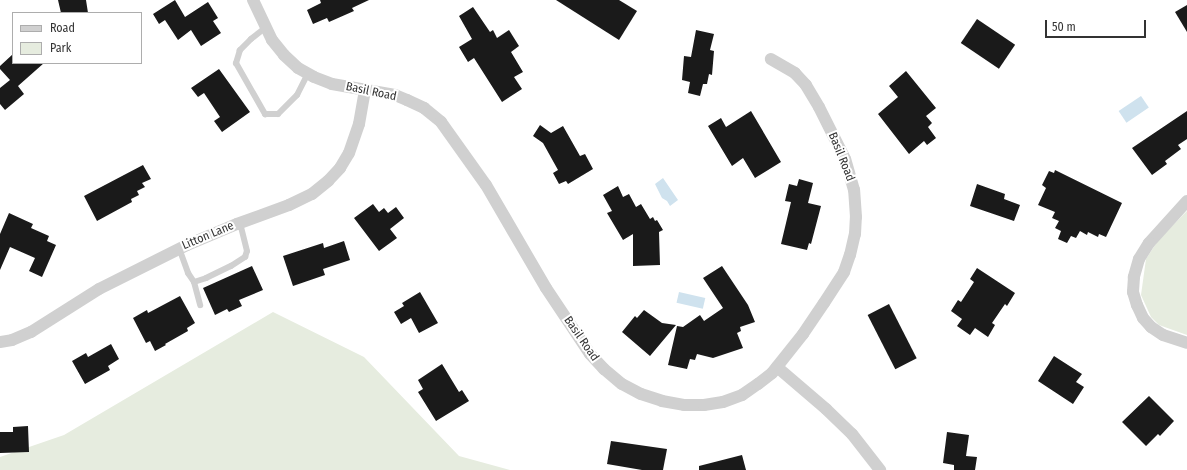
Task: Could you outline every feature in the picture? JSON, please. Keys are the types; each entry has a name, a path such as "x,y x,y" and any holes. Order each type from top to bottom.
{"street":[{"name":"Basil Road","path":"253,0 272,40 284,55 308,73 332,84 407,100 424,108 441,122 486,185 549,292 590,354 604,370 622,384 641,394 662,401 684,405 704,405 723,402 742,395 758,384 777,367 803,334 844,272 854,241 856,216 854,190 845,159 819,107 806,85 795,73 771,59"},
{"name":"Litton Lane","path":"0,342 12,340 31,332 99,289 179,248 240,222 300,200 328,181 340,168 356,136 365,90"},
{"path":"1187,201 1149,243 1140,259 1134,277 1133,292 1143,318 1152,328 1163,335 1187,343"},
{"path":"777,367 826,409 852,434 880,470"}],"lane":[{"path":"265,28 251,38 240,50 236,63 265,114 278,114 297,95 308,73"},
{"path":"194,282 231,266 245,256 246,247 240,222"},
{"path":"179,248 188,273 194,282 200,305"}],"green space":[{"path":"1187,211 1187,335 1159,325 1151,317 1141,295 1146,259 1159,239"},
{"path":"273,312 364,357 459,456 510,470 0,470 0,457 64,435"}],"water":[{"path":"1141,96 1149,108 1126,123 1119,111"},
{"path":"663,178 678,200 670,206 667,201 662,198 655,184"},
{"path":"679,292 705,298 703,309 677,303"}],"building":[{"path":"58,0 86,0 88,12 61,12"},
{"path":"175,0 185,17 208,2 218,18 213,21 221,33 201,46 191,30 178,40 165,20 159,24 153,14"},
{"path":"320,0 369,0 352,8 354,11 329,22 327,18 313,24 307,10 321,3"},
{"path":"556,0 619,0 637,11 619,40"},
{"path":"1187,5 1187,32 1175,12"},
{"path":"473,7 490,32 493,30 497,38 509,30 519,46 511,52 523,72 514,77 522,89 502,102 474,58 468,62 459,47 472,39 459,16"},
{"path":"977,19 1015,45 999,69 961,43"},
{"path":"696,30 714,34 710,50 714,51 712,75 709,74 707,84 703,84 700,96 688,93 690,82 682,80 684,56 691,57"},
{"path":"12,55 12,64 43,64 18,86 24,94 5,110 0,104 0,88 10,80 0,69 0,66"},
{"path":"219,69 250,112 222,132 214,121 220,117 204,93 198,97 191,88"},
{"path":"906,71 936,108 926,116 932,123 928,127 936,138 927,145 924,141 909,154 878,114 898,97 889,86"},
{"path":"751,111 781,162 755,178 743,158 732,166 708,126 721,118 726,127"},
{"path":"1187,111 1187,139 1178,145 1181,149 1165,161 1167,164 1152,175 1132,148"},
{"path":"540,125 551,133 563,126 580,156 585,154 593,169 568,184 566,181 559,184 553,173 558,170 543,143 533,136"},
{"path":"143,165 151,179 142,183 145,187 137,191 139,195 131,199 132,202 97,221 84,196"},
{"path":"1055,170 1122,203 1106,237 1099,234 1098,237 1088,232 1087,235 1080,231 1076,238 1071,236 1067,243 1058,239 1061,231 1055,228 1059,221 1052,218 1055,212 1038,205 1046,188 1042,185 1049,171 1054,173"},
{"path":"799,179 813,183 808,203 821,206 811,244 809,243 807,250 781,244 791,202 785,201 789,184 797,186"},
{"path":"977,184 1005,194 1004,199 1020,205 1014,221 970,206"},
{"path":"618,186 623,197 629,194 636,207 641,204 650,219 653,217 655,221 657,220 663,230 659,232 660,265 633,266 633,234 623,240 607,213 612,211 603,195"},
{"path":"373,204 379,212 384,208 388,213 396,207 404,218 390,229 397,238 379,251 354,218"},
{"path":"9,213 33,224 31,228 49,236 47,241 56,245 42,277 29,271 35,258 10,247 0,270 0,234"},
{"path":"344,241 350,260 323,269 325,275 293,286 283,256 323,243 324,248"},
{"path":"252,266 263,290 239,300 242,306 229,312 227,309 215,315 203,288"},
{"path":"722,266 748,305 755,322 740,327 741,331 737,333 743,348 713,358 697,354 695,360 690,359 687,369 668,365 677,326 683,327 700,315 704,321 723,308 703,278"},
{"path":"977,268 1015,293 1007,306 1005,304 992,323 995,325 988,337 975,328 970,335 957,326 962,319 951,311 958,300 961,302 974,282 970,279"},
{"path":"420,292 438,323 419,333 411,318 401,324 394,312 404,306 402,303"},
{"path":"180,296 195,323 187,328 188,331 155,351 150,341 146,343 133,318 147,310 148,313"},
{"path":"889,304 917,358 895,369 868,315"},
{"path":"644,310 662,323 676,325 650,356 622,332 635,316 637,318"},
{"path":"111,344 119,359 108,366 110,370 85,384 72,361 86,353 88,357"},
{"path":"1054,356 1082,374 1076,382 1084,387 1073,404 1038,381"},
{"path":"442,364 459,392 462,390 469,401 436,421 418,392 423,389 418,380"},
{"path":"1149,396 1174,421 1160,436 1158,434 1146,446 1122,422"},
{"path":"28,426 29,452 0,453 0,432 13,432 13,427"},
{"path":"947,432 969,435 966,456 977,457 975,470 954,470 954,465 943,463"},
{"path":"611,441 667,449 663,470 642,470 607,464"},
{"path":"742,455 746,470 699,470 699,466"}]}
